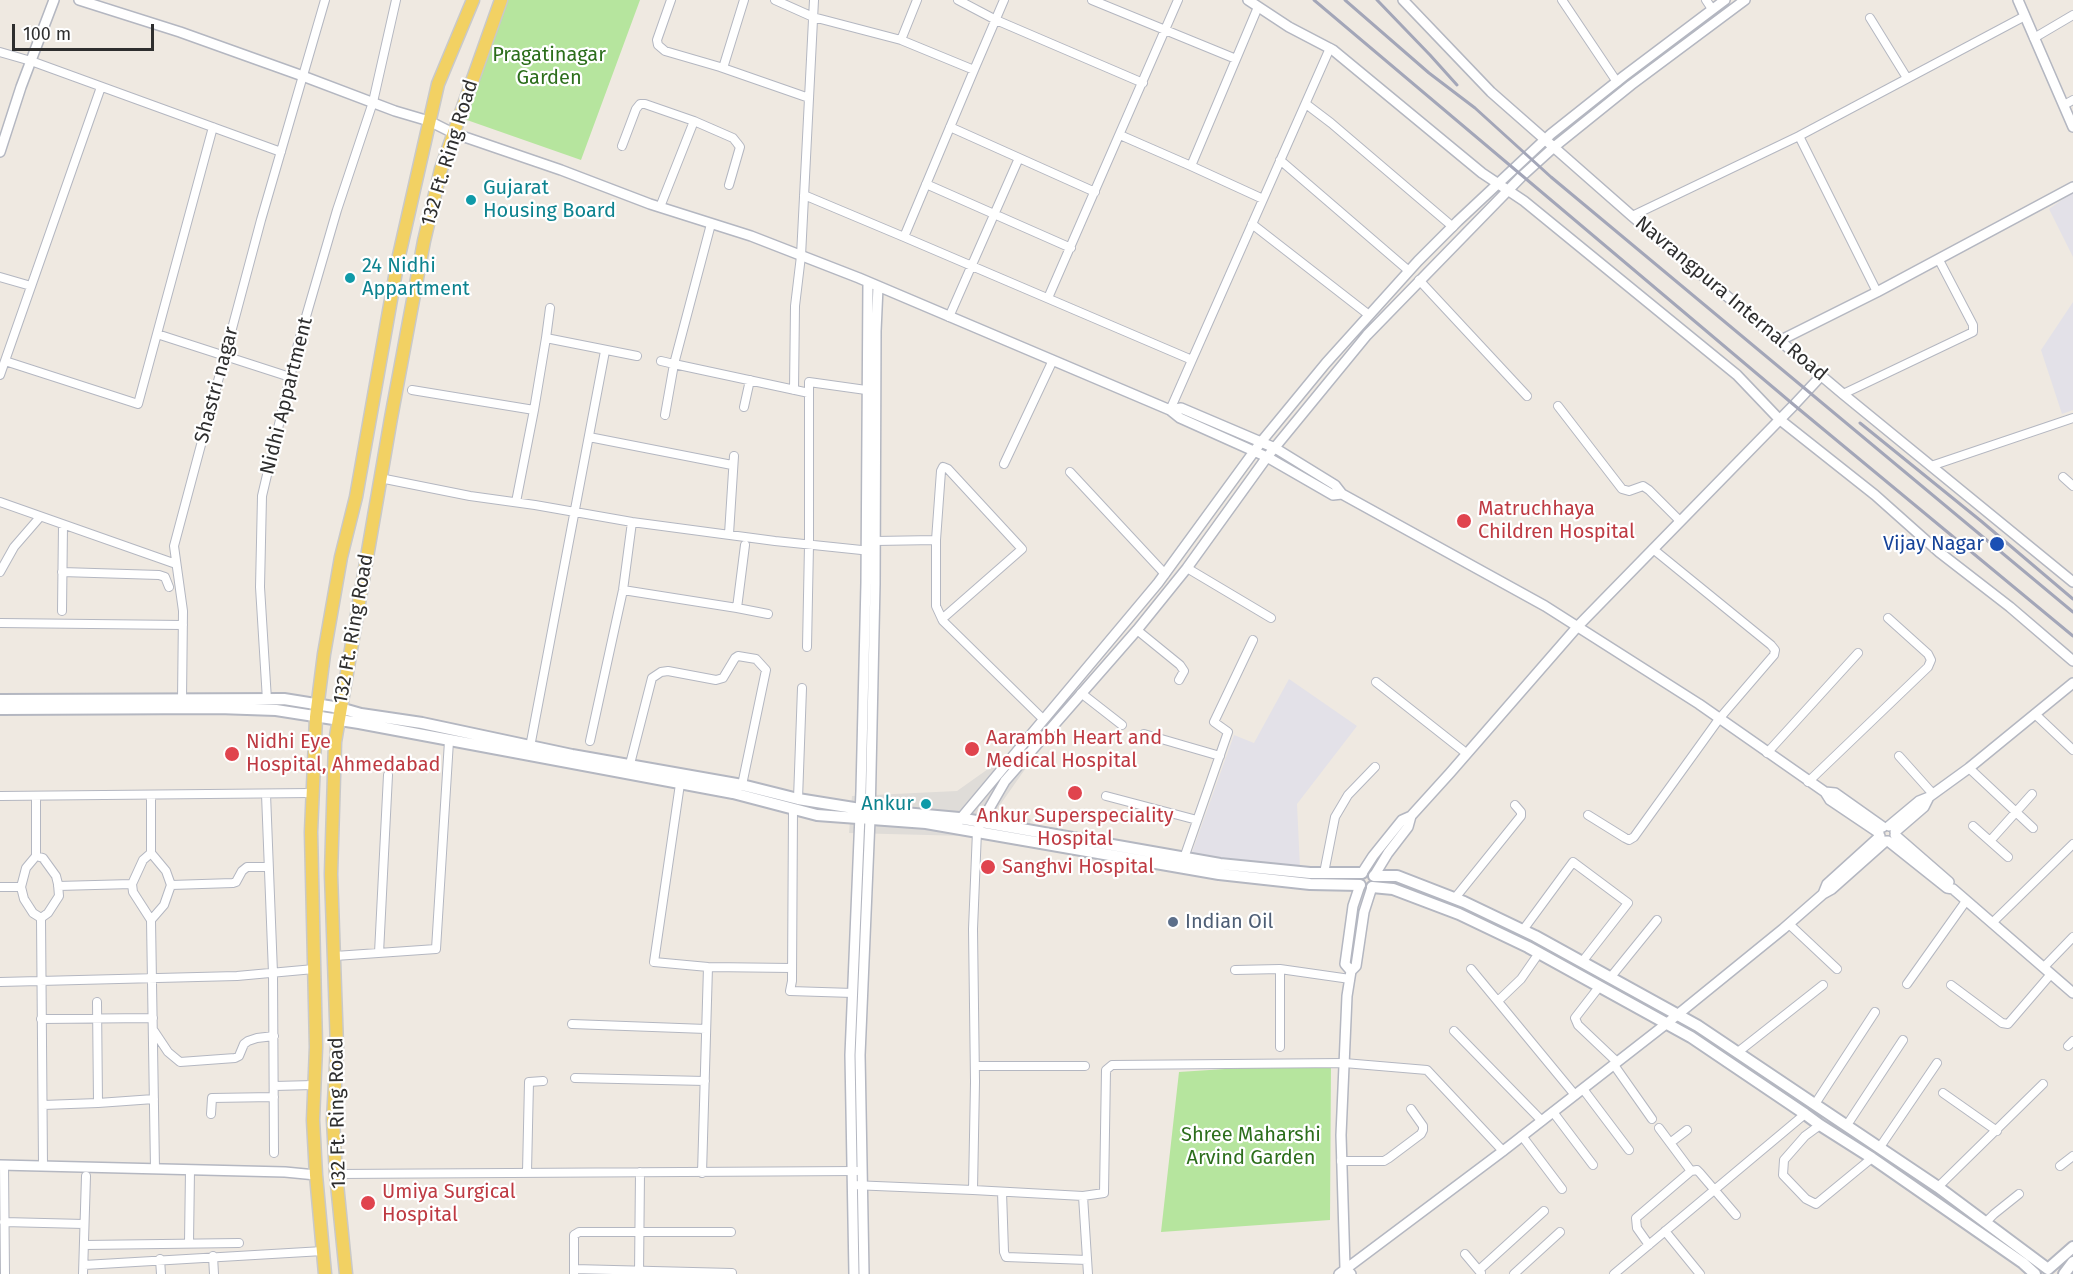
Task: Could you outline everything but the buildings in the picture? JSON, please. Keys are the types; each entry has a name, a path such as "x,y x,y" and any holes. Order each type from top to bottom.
{"main road":[{"name":"132 Ft. Ring Road","path":"346,1274 333,1120 337,1047 332,833 339,714 424,241 441,169 501,0"},
{"name":"132 Ft. Ring Road","path":"325,1274 313,1120 316,1047 311,875 312,793 317,711 324,654 341,557 356,497 398,260 438,84 469,3"},
{"path":"0,700 284,699 317,711"},
{"path":"0,709 218,708 317,711 339,714 449,741 681,784 865,814 957,823 1218,873 1310,884 1360,885 1367,889 1373,881 1397,876 1455,898 1523,930 1698,1026 1938,1186 2049,1272 2073,1247"},
{"path":"339,714 361,714 422,723 530,747 742,785 796,804"},
{"path":"979,827 1220,864 1324,873 1368,872 1373,881 1458,914 1539,953 1691,1037 1872,1158 2023,1263 2035,1274"},
{"path":"1360,885 1358,880 1362,873"},
{"path":"2064,1274 2073,1262"}],"street":[{"path":"0,152 54,0"},
{"path":"79,0 180,32 868,282 1170,410 1180,418 1267,457 1333,495 1342,494"},
{"name":"Shastri nagar","path":"182,700 183,611 174,546 225,354 325,0"},
{"name":"Nidhi Appartment","path":"267,699 260,587 262,496 297,344 337,210 373,102 396,0"},
{"path":"671,0 657,40 658,45 665,51 723,68 809,98"},
{"path":"723,68 744,0"},
{"path":"775,0 813,17 901,40 974,70"},
{"path":"794,390 795,306 801,256 814,0"},
{"path":"901,40 915,0"},
{"path":"958,0 996,20 1143,83"},
{"path":"904,237 1004,0"},
{"path":"1092,0 1236,60"},
{"path":"1048,298 1178,0"},
{"path":"1248,0 1288,27 1330,48 1482,173 1509,190 1737,375 1779,419 1875,495 1939,552 2010,607 2073,661"},
{"name":"Navrangpura Internal Road","path":"1403,0 1491,92 1632,216 1821,376 2073,582"},
{"path":"1562,0 1617,82"},
{"path":"1706,0 1712,9"},
{"path":"957,823 1165,574 1261,442 1326,363 1409,272 1452,227 1545,140 1725,0"},
{"path":"973,1190 974,929 979,827 1005,781 1137,630 1187,567 1267,457 1367,336 1419,280 1554,147 1631,85 1745,0"},
{"path":"2018,0 2073,127"},
{"path":"1191,166 1258,7"},
{"path":"2034,38 2073,15"},
{"path":"1632,216 1799,136 2025,16"},
{"path":"1870,18 1907,78"},
{"path":"1170,410 1330,48"},
{"path":"0,52 281,152"},
{"path":"0,375 101,87"},
{"path":"2064,105 2073,100"},
{"path":"622,146 640,104 694,121 733,138 740,147 729,185"},
{"path":"1306,104 1452,227"},
{"path":"660,207 694,121"},
{"path":"5,361 138,404 213,127"},
{"path":"950,127 1095,192"},
{"path":"1120,135 1263,199"},
{"path":"1799,136 1877,292"},
{"path":"949,317 1019,158"},
{"path":"1280,160 1409,272"},
{"path":"926,184 1071,248"},
{"path":"1779,341 1939,260 2073,187"},
{"path":"804,195 1192,360"},
{"path":"665,415 675,364 711,224"},
{"path":"1252,224 1369,315"},
{"path":"1843,394 1973,332 1973,326 1939,260"},
{"path":"0,277 31,286"},
{"path":"1419,280 1527,396"},
{"path":"868,282 866,390 872,547"},
{"path":"854,1274 852,1185 857,1171 878,287"},
{"path":"516,502 534,410 550,308"},
{"path":"157,334 290,376"},
{"path":"546,338 637,356"},
{"path":"530,747 606,351"},
{"path":"1004,464 1053,360"},
{"path":"661,361 809,393"},
{"path":"1362,873 1402,820 1411,816 1578,626 1821,376"},
{"path":"744,408 750,380"},
{"path":"807,647 809,382 866,390"},
{"path":"412,390 534,410"},
{"path":"1558,406 1622,489 1629,491 1643,486 1680,521"},
{"path":"1170,410 1181,408 1275,448 1335,485 1342,494 1578,626 1719,718 1808,782 1825,792 1835,793 1951,884 1953,889 1966,901 2073,993"},
{"path":"1931,466 2073,418"},
{"path":"589,437 732,465"},
{"path":"729,534 734,456"},
{"path":"942,619 1022,549 948,469 943,467 936,540 936,606 942,619 1043,719"},
{"path":"1070,472 1165,574"},
{"path":"2063,477 2073,486"},
{"path":"380,478 470,496 632,522 809,545 872,547 936,540"},
{"path":"0,502 176,564"},
{"path":"0,572 14,547 40,517"},
{"path":"590,741 623,590 632,522"},
{"path":"62,611 63,525"},
{"path":"737,608 745,545"},
{"path":"1588,814 1629,840 1634,837 1719,718 1774,655 1771,645 1653,549"},
{"path":"1187,567 1271,618"},
{"path":"62,572 159,574 165,577 168,587"},
{"path":"623,590 768,614"},
{"path":"1808,782 1928,667 1931,660 1928,654 1888,618"},
{"path":"0,623 183,625"},
{"path":"1137,630 1180,665 1184,671 1179,681"},
{"path":"1184,858 1228,732 1214,722 1253,640"},
{"path":"1767,753 1858,653"},
{"path":"630,764 652,678 668,671 716,680 723,678 738,656 756,659 766,670 742,785"},
{"path":"1376,682 1466,753"},
{"path":"1345,1272 1666,1024 1823,894 1832,890 1919,801 1931,796 1969,768 2073,683"},
{"path":"802,688 790,991 853,993"},
{"path":"1081,693 1122,725"},
{"path":"2035,714 2073,750"},
{"path":"1144,734 1220,756"},
{"path":"335,956 436,949 449,741"},
{"path":"1899,756 1931,796"},
{"path":"1324,873 1335,817 1348,795 1375,767"},
{"path":"1969,768 2033,828"},
{"path":"379,953 388,775"},
{"path":"681,784 654,962 708,967 792,968"},
{"path":"0,796 312,793"},
{"path":"266,794 273,973 274,1153"},
{"path":"1990,841 2032,794"},
{"path":"151,795 151,853 166,871 171,885 164,905 152,920"},
{"path":"36,796 36,856 26,868 21,887 24,899 33,913 41,918"},
{"path":"1106,796 1197,820"},
{"path":"1455,898 1521,816 1521,812 1515,805"},
{"path":"864,1274 863,1185 857,1171 850,1055 865,814"},
{"path":"1345,1272 1341,1161 1347,996 1350,975 1356,966 1364,912 1373,881 1388,853 1408,827 1411,816"},
{"path":"1973,826 2008,857"},
{"path":"1992,923 2073,844"},
{"path":"151,853 143,860 132,884 133,892 152,920 155,1169"},
{"path":"36,856 43,858 56,876 58,886 58,896 48,913 41,918"},
{"path":"1523,930 1574,862 1628,903 1582,962"},
{"path":"171,885 233,883 247,867 268,867"},
{"path":"58,886 132,884"},
{"path":"1350,975 1346,964 1353,906 1360,885"},
{"path":"0,887 21,887"},
{"path":"1906,984 1966,901"},
{"path":"41,918 43,1166"},
{"path":"1610,978 1657,920"},
{"path":"1789,924 1837,969"},
{"path":"1951,985 2002,1023 2008,1024 2073,937"},
{"path":"1498,1001 1521,979 1539,953"},
{"path":"702,1173 708,967"},
{"path":"0,982 237,976 314,969"},
{"path":"1235,970 1280,969 1350,975"},
{"path":"1280,969 1280,1047"},
{"path":"1471,969 1629,1150"},
{"path":"1738,1052 1823,985"},
{"path":"1599,987 1575,1018 1578,1024 1616,1063 1652,1119"},
{"path":"97,1002 98,1103"},
{"path":"1815,1104 1875,1012"},
{"path":"41,1019 153,1018"},
{"path":"572,1023 706,1029"},
{"path":"153,1030 168,1052 180,1062 235,1058 239,1056 244,1044 248,1041 274,1036"},
{"path":"1454,1030 1542,1121"},
{"path":"1847,1125 1903,1040"},
{"path":"1880,1147 1937,1063"},
{"path":"852,1185 1083,1196 1104,1193 1106,1070 1108,1067 1344,1064 1427,1070 1503,1151"},
{"path":"975,1066 1085,1066"},
{"path":"575,1078 705,1081"},
{"path":"527,1172 529,1082 543,1081"},
{"path":"1938,1186 2043,1084"},
{"path":"274,1086 314,1085"},
{"path":"1943,1093 1996,1131"},
{"path":"211,1114 212,1098 274,1097"},
{"path":"43,1104 154,1100"},
{"path":"1341,1161 1378,1161 1389,1158 1421,1134 1423,1126 1410,1109"},
{"path":"1553,1112 1593,1165"},
{"path":"1614,1274 1805,1113"},
{"path":"1820,1125 1804,1136 1784,1160 1783,1175 1806,1199 1816,1204 1872,1158"},
{"path":"1659,1128 1691,1171"},
{"path":"1670,1143 1687,1130"},
{"path":"1522,1136 1562,1190"},
{"path":"2060,1166 2073,1156"},
{"path":"5,1274 2,1165 285,1172 316,1175"},
{"path":"189,1243 190,1170"},
{"path":"1649,1245 1637,1228 1636,1218 1691,1171 1696,1170 1700,1173 1736,1215"},
{"path":"336,1174 857,1171"},
{"path":"639,1273 640,1172"},
{"path":"83,1274 86,1176"},
{"path":"1002,1192 1006,1257 1087,1260"},
{"path":"1986,1222 2019,1194"},
{"path":"1083,1196 1088,1274"},
{"path":"1465,1254 1480,1272 1544,1211"},
{"path":"4,1222 84,1224"},
{"path":"1665,1231 1700,1274"},
{"path":"731,1232 579,1232 574,1235 574,1272 732,1273"},
{"path":"1514,1274 1560,1232"},
{"path":"84,1245 239,1243"},
{"path":"84,1265 323,1251"},
{"path":"213,1256 214,1274"},
{"path":"160,1259 161,1274"}],"shaded area":[{"path":"2073,192 2073,257 2049,209"},
{"path":"2073,302 2073,410 2062,414 2041,350"},
{"path":"1289,679 1357,726 1297,804 1300,868 1191,855 1234,735 1254,743"},
{"name":"Ankur","path":"1005,757 1028,765 995,812 1031,819 1024,847 967,836 849,833 852,796 957,791"}],"green space":[{"name":"Pragatinagar Garden","path":"507,0 640,0 581,160 464,119"},
{"name":"Shree Maharshi Arvind Garden","path":"1331,1062 1330,1220 1161,1232 1179,1072"}],"railway":[{"path":"1314,0 1794,405 2073,636"},
{"path":"1345,0 1429,73 1475,108 1551,177 2073,612"},
{"path":"1377,0 1457,85"},
{"path":"1860,423 2073,599"}],"place":[{"name":"Gujarat Housing Board","path":"471,200"},
{"name":"24 Nidhi Appartment","path":"350,278"},
{"name":"Matruchhaya Children Hospital","path":"1464,521"},
{"name":"Vijay Nagar","path":"1997,544"},
{"name":"Aarambh Heart and Medical Hospital","path":"972,749"},
{"name":"Nidhi Eye Hospital, Ahmedabad","path":"232,754"},
{"name":"Ankur Superspeciality Hospital","path":"1075,793"},
{"name":"Ankur","path":"926,804"},
{"name":"Sanghvi Hospital","path":"988,867"},
{"name":"Indian Oil","path":"1173,922"},
{"name":"Umiya Surgical Hospital","path":"368,1203"}]}
